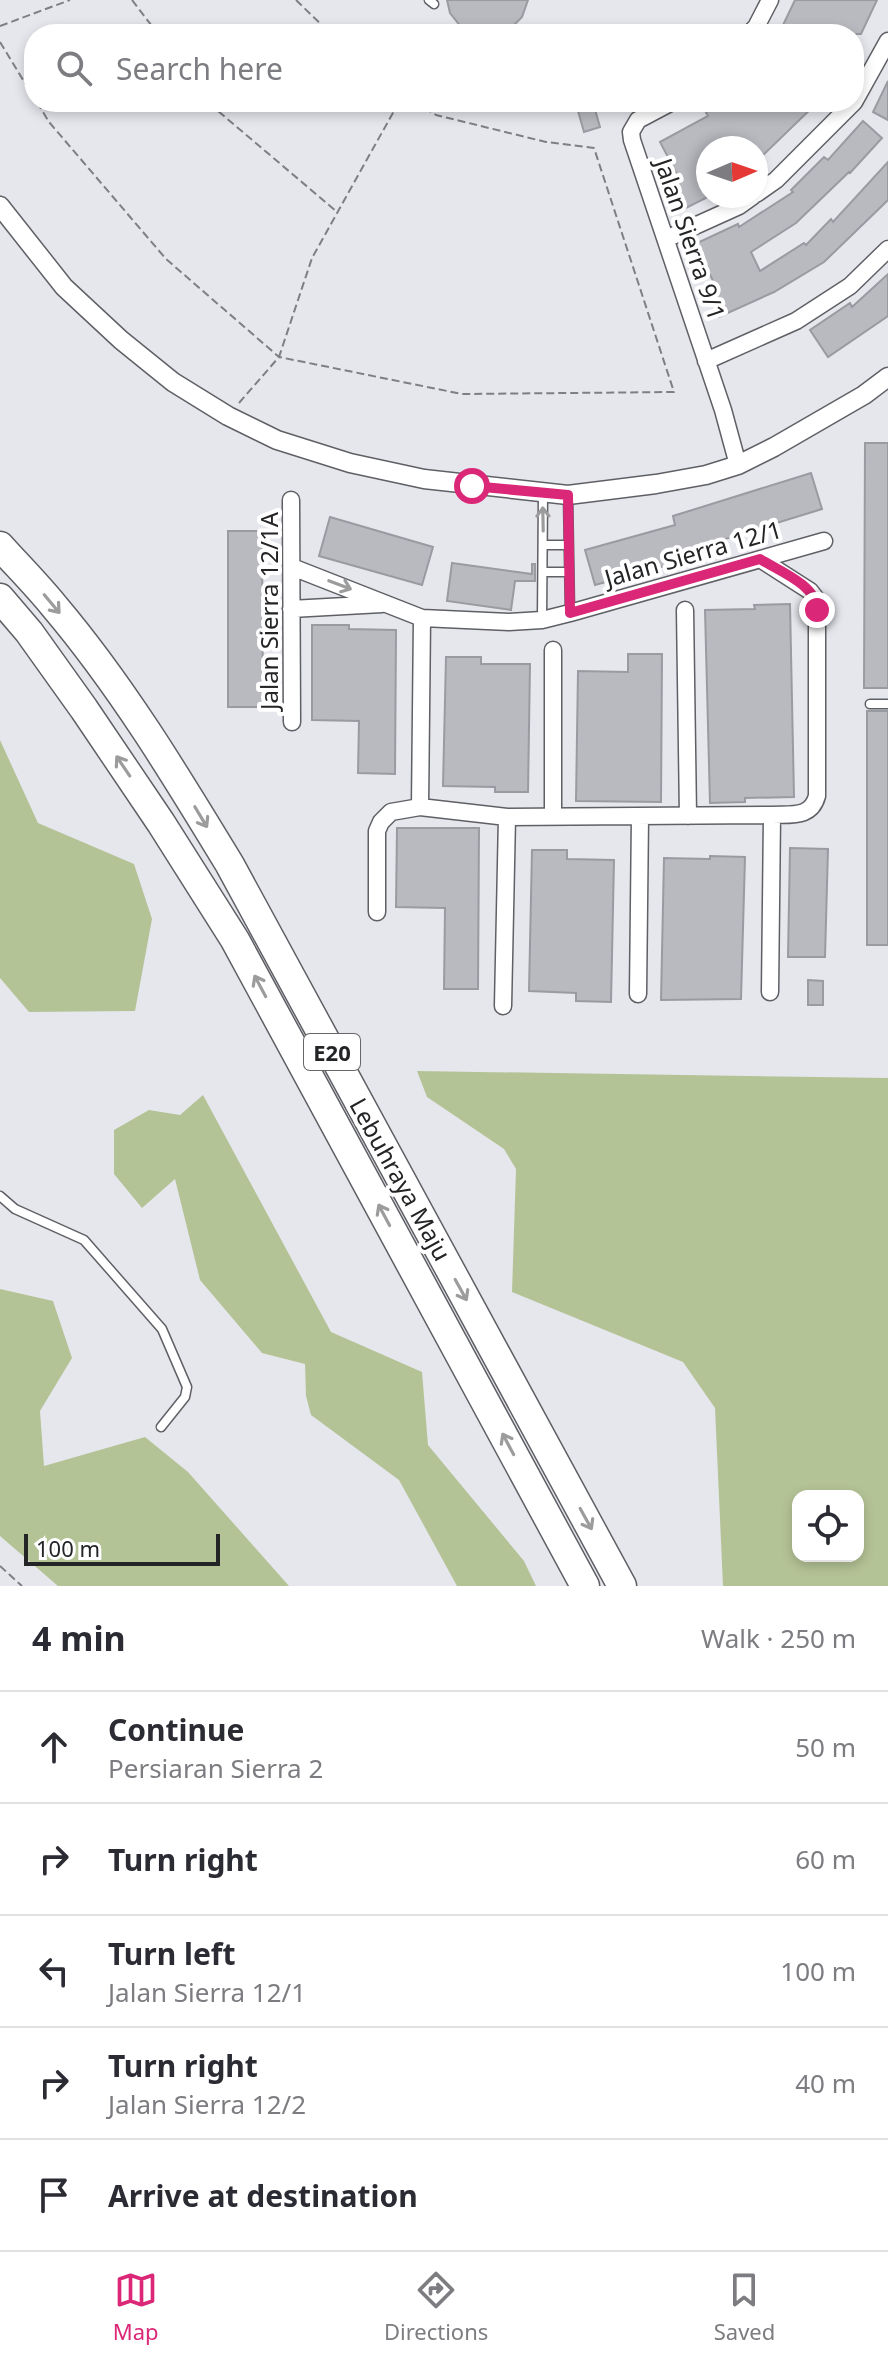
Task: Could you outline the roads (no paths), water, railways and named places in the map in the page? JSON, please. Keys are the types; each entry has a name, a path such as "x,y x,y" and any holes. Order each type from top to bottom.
{"highway":[{"name":"Lebuhraya Maju","path":"0,546 55,607 113,685 174,773 230,865 622,1586"},
{"name":"Lebuhraya Maju","path":"0,598 29,632 84,709 235,940 585,1586"}],"street":[{"path":"758,24 770,0"},
{"path":"864,84 888,41"},
{"name":"Jalan Sierra 9/1","path":"653,112 638,120 631,132 723,410 738,465"},
{"path":"768,186 844,112"},
{"path":"0,206 64,287 121,340 173,382 228,416 277,440 350,463 424,479 568,495 656,484 738,465 864,395 888,377"},
{"path":"666,239 735,208"},
{"name":"Jalan Sierra 9/1","path":"706,361 796,321 850,286 888,249"},
{"name":"Jalan Sierra 12/1A","path":"291,500 292,722"},
{"name":"Jalan Sierra 12/1","path":"292,567 422,618 509,622 542,620 570,613 824,541"},
{"path":"377,912 377,831 391,812 420,807 507,817 807,813 814,806 817,796 817,600 810,591 760,559"},
{"path":"291,609 388,603"},
{"path":"685,610 688,816"},
{"path":"420,807 422,618"},
{"path":"553,650 553,816"},
{"path":"770,992 772,815"},
{"path":"638,994 640,816"},
{"path":"503,1006 507,817"}],"lane":[{"path":"542,620 543,494"},
{"path":"568,495 570,613"},
{"path":"543,545 568,545"},
{"path":"543,572 568,572"},
{"path":"870,704 888,704"},
{"path":"0,1196 15,1209 84,1240 162,1329 187,1387 185,1397 161,1427"}]}
